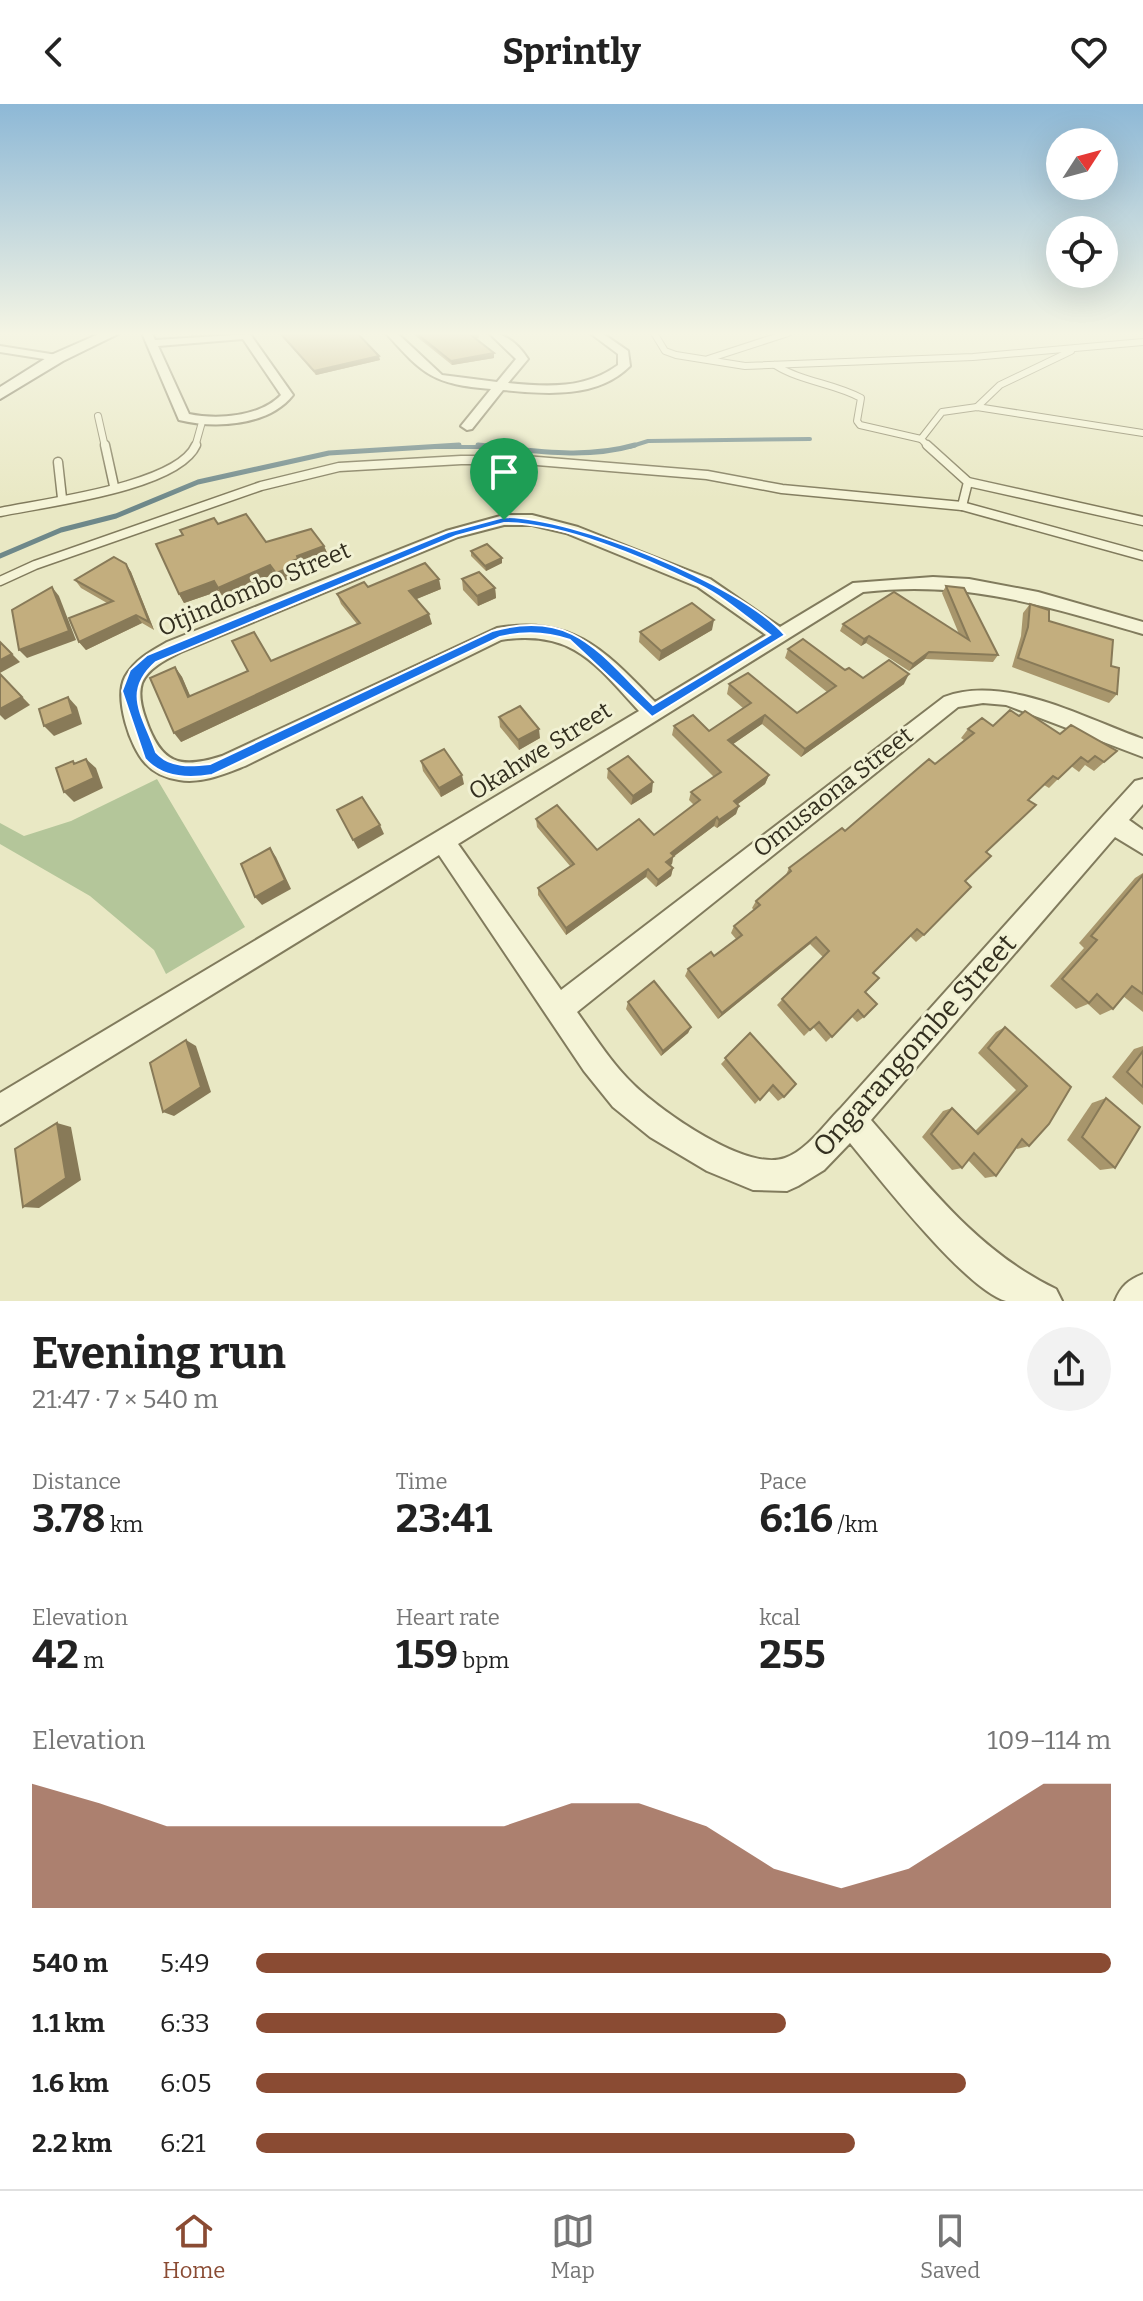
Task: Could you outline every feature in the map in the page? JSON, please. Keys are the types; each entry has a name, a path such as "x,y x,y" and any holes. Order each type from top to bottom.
{"street":[{"path":"172,389 184,417 202,422 280,405 287,395 283,389"},
{"path":"467,426 500,389"},
{"path":"532,389 563,389"},
{"name":"Otjindombo Street","path":"652,712 574,637 554,630 517,629 497,634 237,760 212,770 186,773 156,762 150,755 128,691 134,674 151,658 174,647 452,534 504,520 532,520 572,530 704,583 779,635"},
{"name":"Okahwe Street","path":"0,1110 859,587 891,582 956,582 1019,590 1143,628"},
{"name":"Omusaona Street","path":"558,1010 931,716 959,698 991,694 1008,698 1143,748"},
{"name":"Ongarangombe Street","path":"443,842 558,1010 624,1096 672,1133 718,1160 753,1174 787,1175 813,1159 851,1120 1143,788"},
{"path":"1112,822 1143,843"},
{"path":"851,1120 973,1257 1025,1294 1044,1301"},
{"path":"1133,1301 1143,1291"}],"lane":[{"path":"845,389 861,398 857,421 860,425 921,439 968,482 1143,521"},
{"path":"977,407 996,389"},
{"path":"921,439 942,412 977,407 1143,433"},
{"path":"98,416 114,486"},
{"path":"0,512 114,486 187,459 192,454 202,422"},
{"path":"0,581 35,565 261,486 339,467 525,460 707,475 782,489 962,506 1143,556"},
{"path":"58,462 62,498"},
{"path":"962,506 968,482"}],"green space":[{"path":"157,779 245,927 166,974 154,950 90,896 0,844 0,823 24,836 71,821"}],"building":[{"path":"246,514 266,542 311,529 324,546 297,556 298,559 292,561 295,566 276,573 270,565 218,588 214,581 179,594 156,544 183,535 180,530 214,518 218,524"},
{"path":"487,544 502,558 485,566 471,551"},
{"path":"114,557 126,564 149,622 136,615 79,642 69,618 113,601 75,580"},
{"path":"425,563 439,579 409,591 429,614 174,733 150,678 175,667 188,697 248,671 232,641 254,632 271,661 360,623 337,594 364,582 368,587"},
{"path":"479,572 495,588 477,596 462,579"},
{"path":"946,586 964,588 998,655 929,652 913,664 869,636 864,639 843,624 894,592 969,640"},
{"path":"52,587 69,631 19,650 12,610"},
{"path":"692,603 714,620 661,651 640,632"},
{"path":"1030,604 1049,610 1049,621 1113,640 1111,666 1119,668 1117,694 1018,658 1028,627"},
{"path":"803,639 845,670 849,668 863,678 889,660 909,674 805,749 765,715 728,740 769,775 734,801 739,806 719,820 717,817 671,853 674,856 666,862 673,868 658,880 648,869 566,928 538,888 574,864 536,819 557,805 597,850 639,819 654,835 700,800 691,792 721,772 674,726 693,715 709,731 751,703 729,684 748,673 797,713 836,686 788,649"},
{"path":"0,642 12,654 0,660"},
{"path":"0,674 22,697 0,709"},
{"path":"68,697 73,714 44,726 39,709"},
{"path":"520,706 539,729 518,740 499,717"},
{"path":"1010,710 1019,716 1025,711 1060,734 1071,725 1117,751 1104,762 1095,756 1088,762 1081,757 1058,779 1053,776 1028,800 1036,805 986,852 991,856 965,881 971,887 924,935 917,929 873,973 879,978 865,992 877,1004 864,1017 858,1010 832,1037 819,1022 810,1030 782,999 829,951 816,937 722,1013 688,969 711,952 714,956 742,935 734,926 760,905 756,901 791,871 789,868 842,828 845,831 929,759 935,764 974,733 968,729 982,718 993,726"},
{"path":"444,749 462,775 439,788 421,761"},
{"path":"628,756 653,782 633,796 608,769"},
{"path":"86,759 94,778 64,792 56,768"},
{"path":"362,797 380,825 353,840 337,810"},
{"path":"270,848 285,880 255,897 241,864"},
{"path":"1143,875 1143,994 1132,986 1113,1009 1097,994 1089,1003 1062,979 1097,940 1091,936"},
{"path":"654,981 691,1027 663,1051 628,1002"},
{"path":"1005,1027 1071,1087 1049,1124 1029,1146 1022,1139 996,1176 974,1153 962,1168 931,1134 952,1108 978,1134 1027,1086 988,1048"},
{"path":"750,1033 796,1084 784,1097 773,1085 760,1100 725,1058"},
{"path":"186,1040 201,1087 163,1112 150,1063"},
{"path":"1143,1051 1143,1087 1127,1072"},
{"path":"1106,1098 1140,1127 1115,1168 1082,1137"},
{"path":"57,1123 66,1178 23,1207 15,1149"}],"waterway":[{"path":"629,447 648,441 810,439"},
{"path":"0,556 61,530 116,516 198,482 329,453 459,445"},
{"path":"478,445 576,453 635,445"},
{"path":"427,447 497,447"}],"route":[{"path":"504,520 541,521 572,530 704,583 779,635 652,712 574,637 554,630 517,629 497,634 212,770 186,773 156,762 150,755 128,691 134,674 151,658 452,534 504,520"}]}
